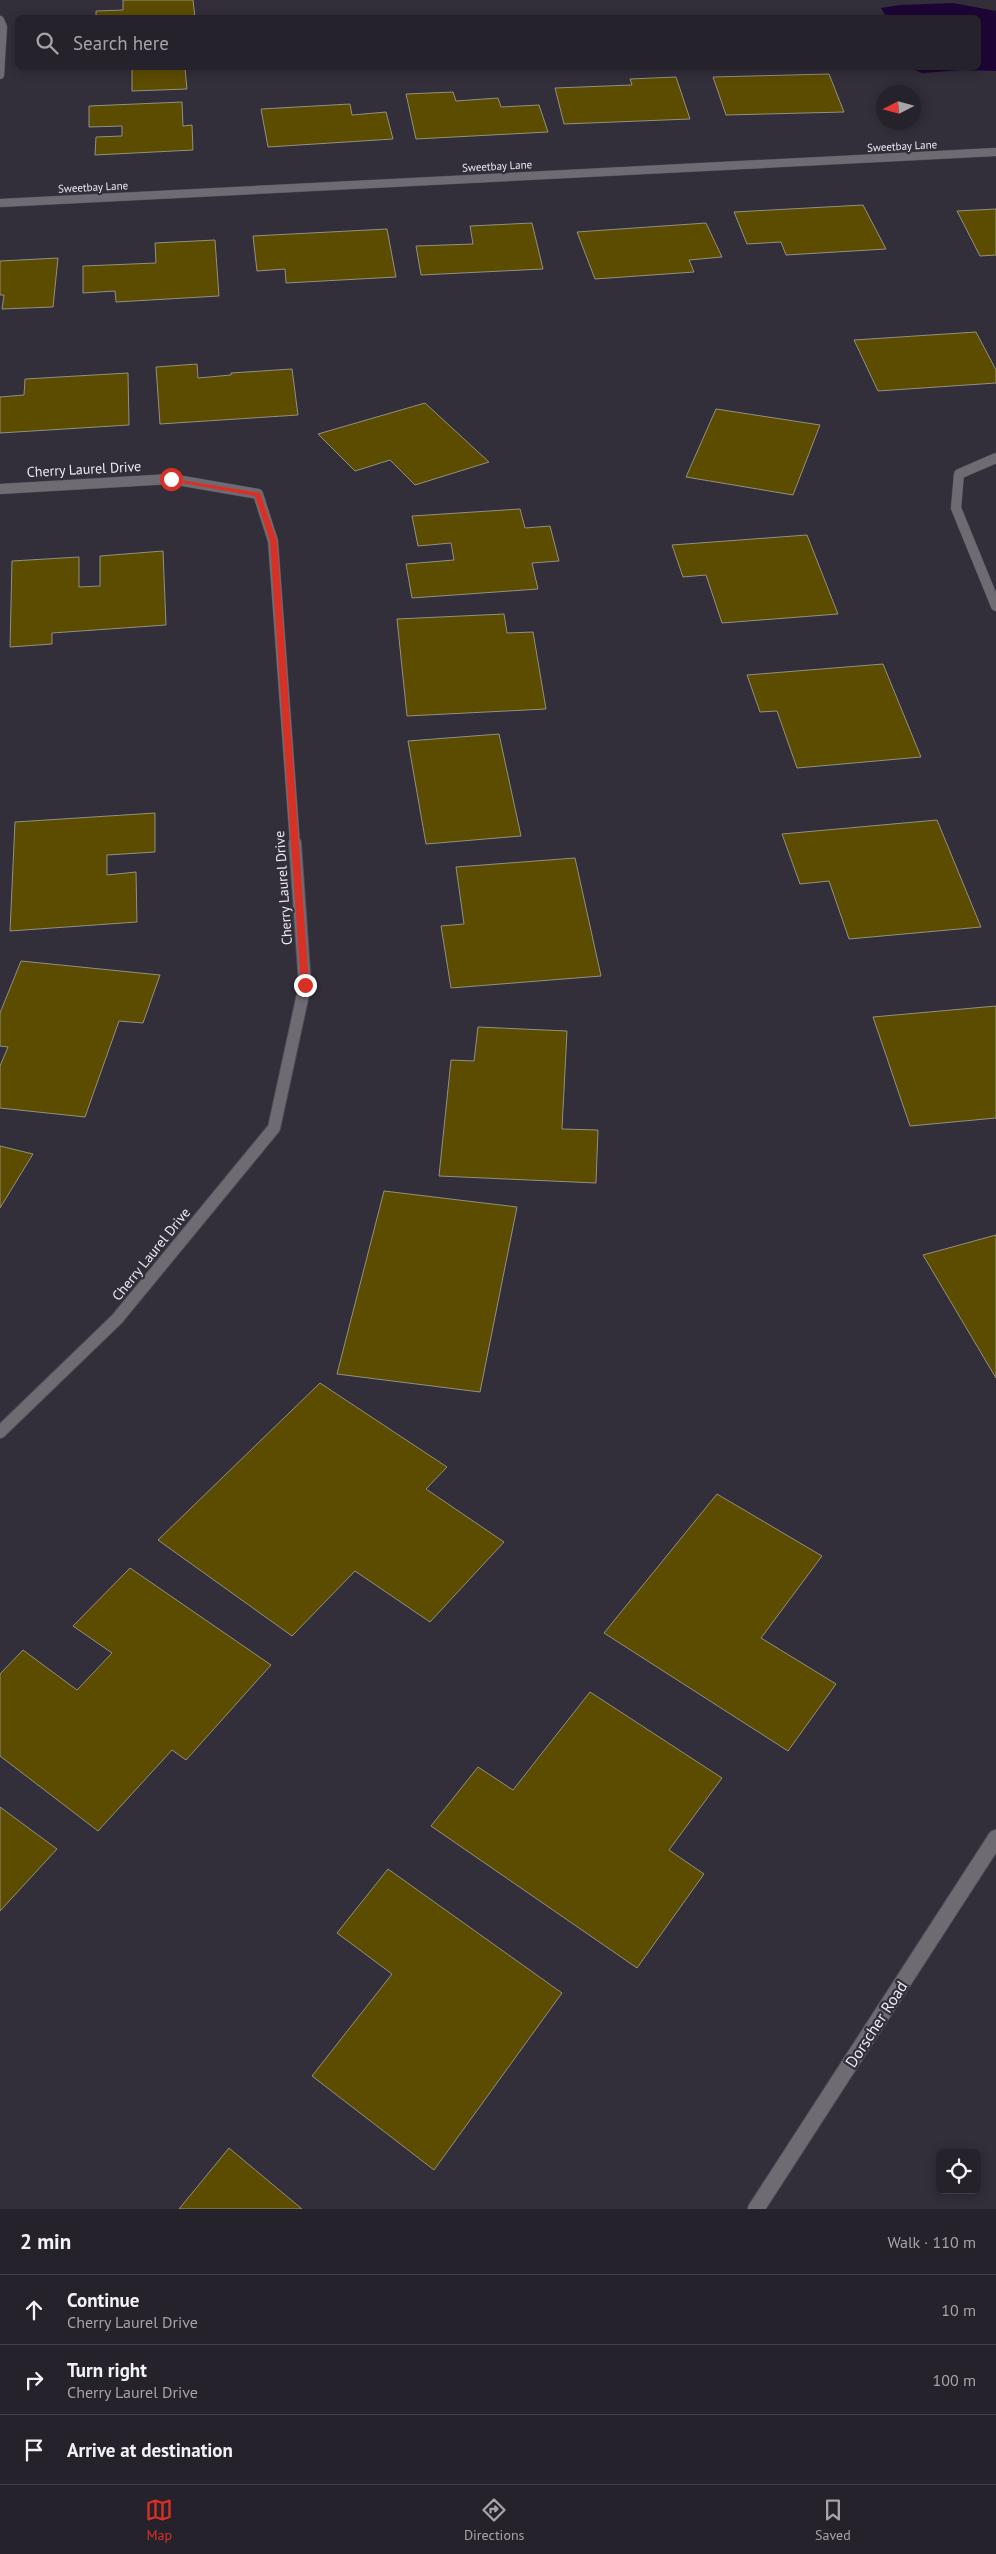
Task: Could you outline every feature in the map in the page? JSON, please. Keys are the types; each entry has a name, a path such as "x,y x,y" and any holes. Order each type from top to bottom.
{"street":[{"path":"0,20 4,27 0,75"},
{"name":"Sweetbay Lane","path":"0,203 996,152"},
{"path":"996,458 959,474 956,508 996,606"},
{"name":"Cherry Laurel Drive","path":"0,489 171,479 258,494 274,541 305,985 274,1128 117,1319 0,1432"},
{"name":"Dorscher Road","path":"756,2209 996,1838"}],"shaded area":[{"path":"953,3 996,11 996,71 962,70 981,70 981,15 885,15 881,8 900,5"},
{"path":"915,70 962,70 922,73"}],"building":[{"path":"123,0 193,0 195,15 96,15 96,11 123,10"},
{"path":"132,70 185,70 187,89 132,91"},
{"path":"829,74 844,112 726,115 713,77"},
{"path":"676,77 690,119 564,124 555,88 632,85 630,79"},
{"path":"453,92 456,101 498,98 501,107 539,105 548,132 416,139 406,94"},
{"path":"182,102 183,126 192,125 193,150 95,155 96,137 122,136 122,126 89,127 89,106"},
{"path":"350,104 352,115 386,112 393,139 268,147 261,109"},
{"path":"863,205 886,249 786,255 781,242 747,244 734,212"},
{"path":"996,209 996,255 980,256 957,211"},
{"path":"532,223 543,269 421,275 416,246 473,244 470,226"},
{"path":"706,223 722,257 689,260 694,272 595,279 577,232"},
{"path":"387,229 396,277 286,283 285,269 257,271 253,236"},
{"path":"215,240 219,296 116,302 115,291 83,293 83,266 156,263 155,243"},
{"path":"58,258 53,307 2,309 4,295 0,295 0,261"},
{"path":"976,332 996,370 996,383 878,391 854,340"},
{"path":"197,364 198,378 231,375 231,373 292,369 298,415 160,424 156,367"},
{"path":"128,373 129,425 0,433 0,397 24,395 25,379"},
{"path":"425,403 489,462 415,485 390,460 355,471 318,434"},
{"path":"716,409 820,425 793,495 686,477"},
{"path":"520,509 525,528 550,526 559,561 532,563 538,589 412,598 406,564 454,560 451,543 418,546 412,516"},
{"path":"807,535 838,614 722,623 706,575 683,577 672,545"},
{"path":"163,551 166,625 52,633 52,644 10,647 12,561 79,557 79,587 100,586 100,556"},
{"path":"504,614 507,633 533,632 546,709 407,716 397,619"},
{"path":"883,664 921,757 797,768 777,711 760,712 747,675"},
{"path":"499,734 521,836 426,844 408,741"},
{"path":"155,813 155,852 107,855 107,875 136,872 137,922 10,931 15,822"},
{"path":"937,820 981,927 849,939 829,881 800,884 782,834"},
{"path":"575,858 601,976 451,988 441,926 464,924 456,867"},
{"path":"21,961 160,975 143,1023 119,1021 85,1117 0,1108 0,1066 8,1047 0,1046 0,1013"},
{"path":"996,1006 996,1118 910,1126 873,1017"},
{"path":"478,1027 567,1031 562,1129 598,1130 596,1183 439,1176 451,1060 474,1061"},
{"path":"0,1146 33,1154 0,1208"},
{"path":"384,1191 517,1207 480,1392 337,1374"},
{"path":"996,1235 996,1378 923,1255"},
{"path":"320,1383 447,1467 426,1489 504,1542 430,1622 355,1571 292,1636 158,1540"},
{"path":"717,1494 822,1556 761,1638 836,1684 788,1751 604,1633"},
{"path":"130,1568 271,1665 186,1760 172,1750 98,1831 0,1756 0,1674 23,1650 77,1690 112,1653 73,1626"},
{"path":"590,1692 722,1778 669,1850 704,1874 637,1968 431,1826 478,1767 513,1790"},
{"path":"0,1807 57,1849 0,1911"},
{"path":"388,1869 562,1993 434,2170 312,2076 392,1974 337,1933"},
{"path":"229,2148 302,2209 179,2209"}],"route":[{"path":"171,479 258,494 274,541 305,985"}]}
